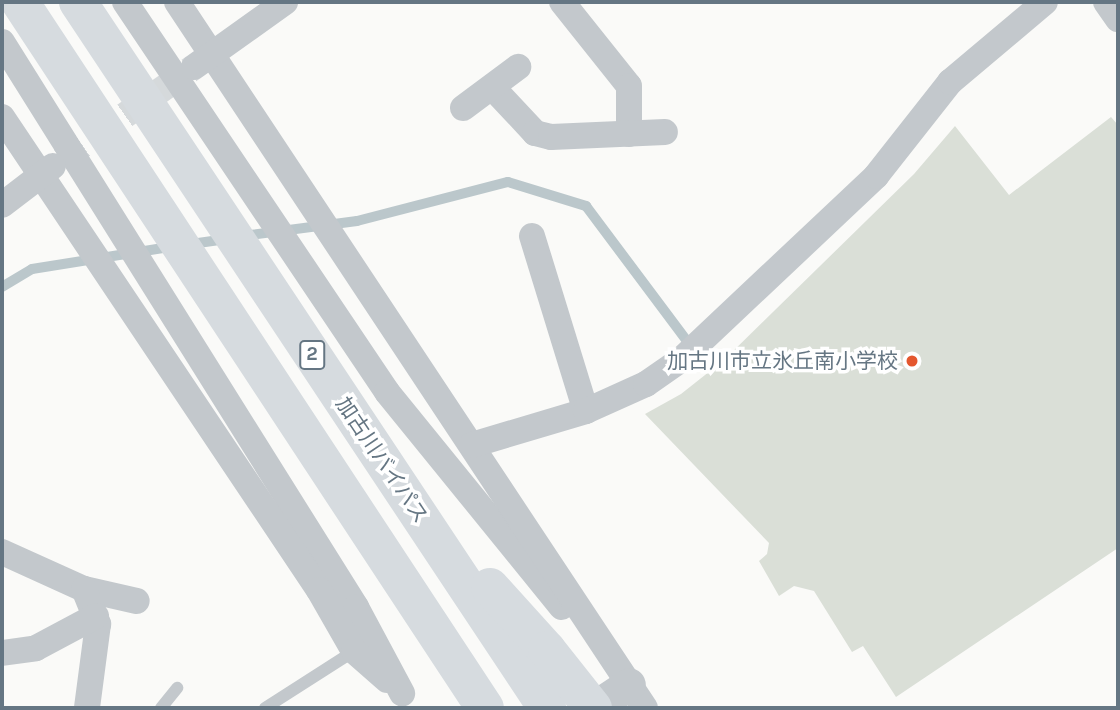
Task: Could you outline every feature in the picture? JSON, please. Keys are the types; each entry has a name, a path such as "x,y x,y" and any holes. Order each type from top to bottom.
{"highway":[{"name":"2","path":"20,2 485,708"},
{"name":"加古川バイパス","path":"78,2 547,708"},
{"path":"401,489 547,650 593,708"},
{"path":"434,631 467,708"}],"street":[{"path":"125,2 387,393 556,602 603,644"},
{"path":"177,2 203,61 319,213 637,696 593,708"},
{"path":"562,2 624,78 629,134"},
{"path":"472,445 586,411 646,384 692,351 876,176 950,82 1045,2"},
{"path":"1106,2 1118,19"},
{"path":"203,61 271,6"},
{"path":"2,42 356,607 406,701"},
{"path":"463,108 518,67"},
{"path":"492,88 535,133 551,137 579,137 666,132"},
{"path":"2,117 51,167 88,244 318,590 355,651 406,701"},
{"path":"2,205 51,167"},
{"path":"532,236 586,411"},
{"path":"2,552 83,589 137,601"},
{"path":"83,589 99,624 88,708"},
{"path":"2,653 36,648 96,616"}],"lane":[{"path":"265,708 355,651"},
{"path":"161,708 177,688"}],"shaded area":[{"name":"加古川市立氷丘南小学校","path":"1111,117 1118,125 1118,548 896,697 863,646 852,652 814,591 794,586 779,596 759,561 767,554 769,543 645,414 681,394 724,360 914,174 955,126 1009,195"}],"waterway":[{"path":"243,236 357,221 508,182 586,206 701,360"},
{"path":"191,244 225,239"},
{"path":"2,287 32,269 169,247"}],"tunnel":[{"path":"61,160 194,67"}],"place":[{"name":"加古川市立氷丘南小学校","path":"912,361"}]}
